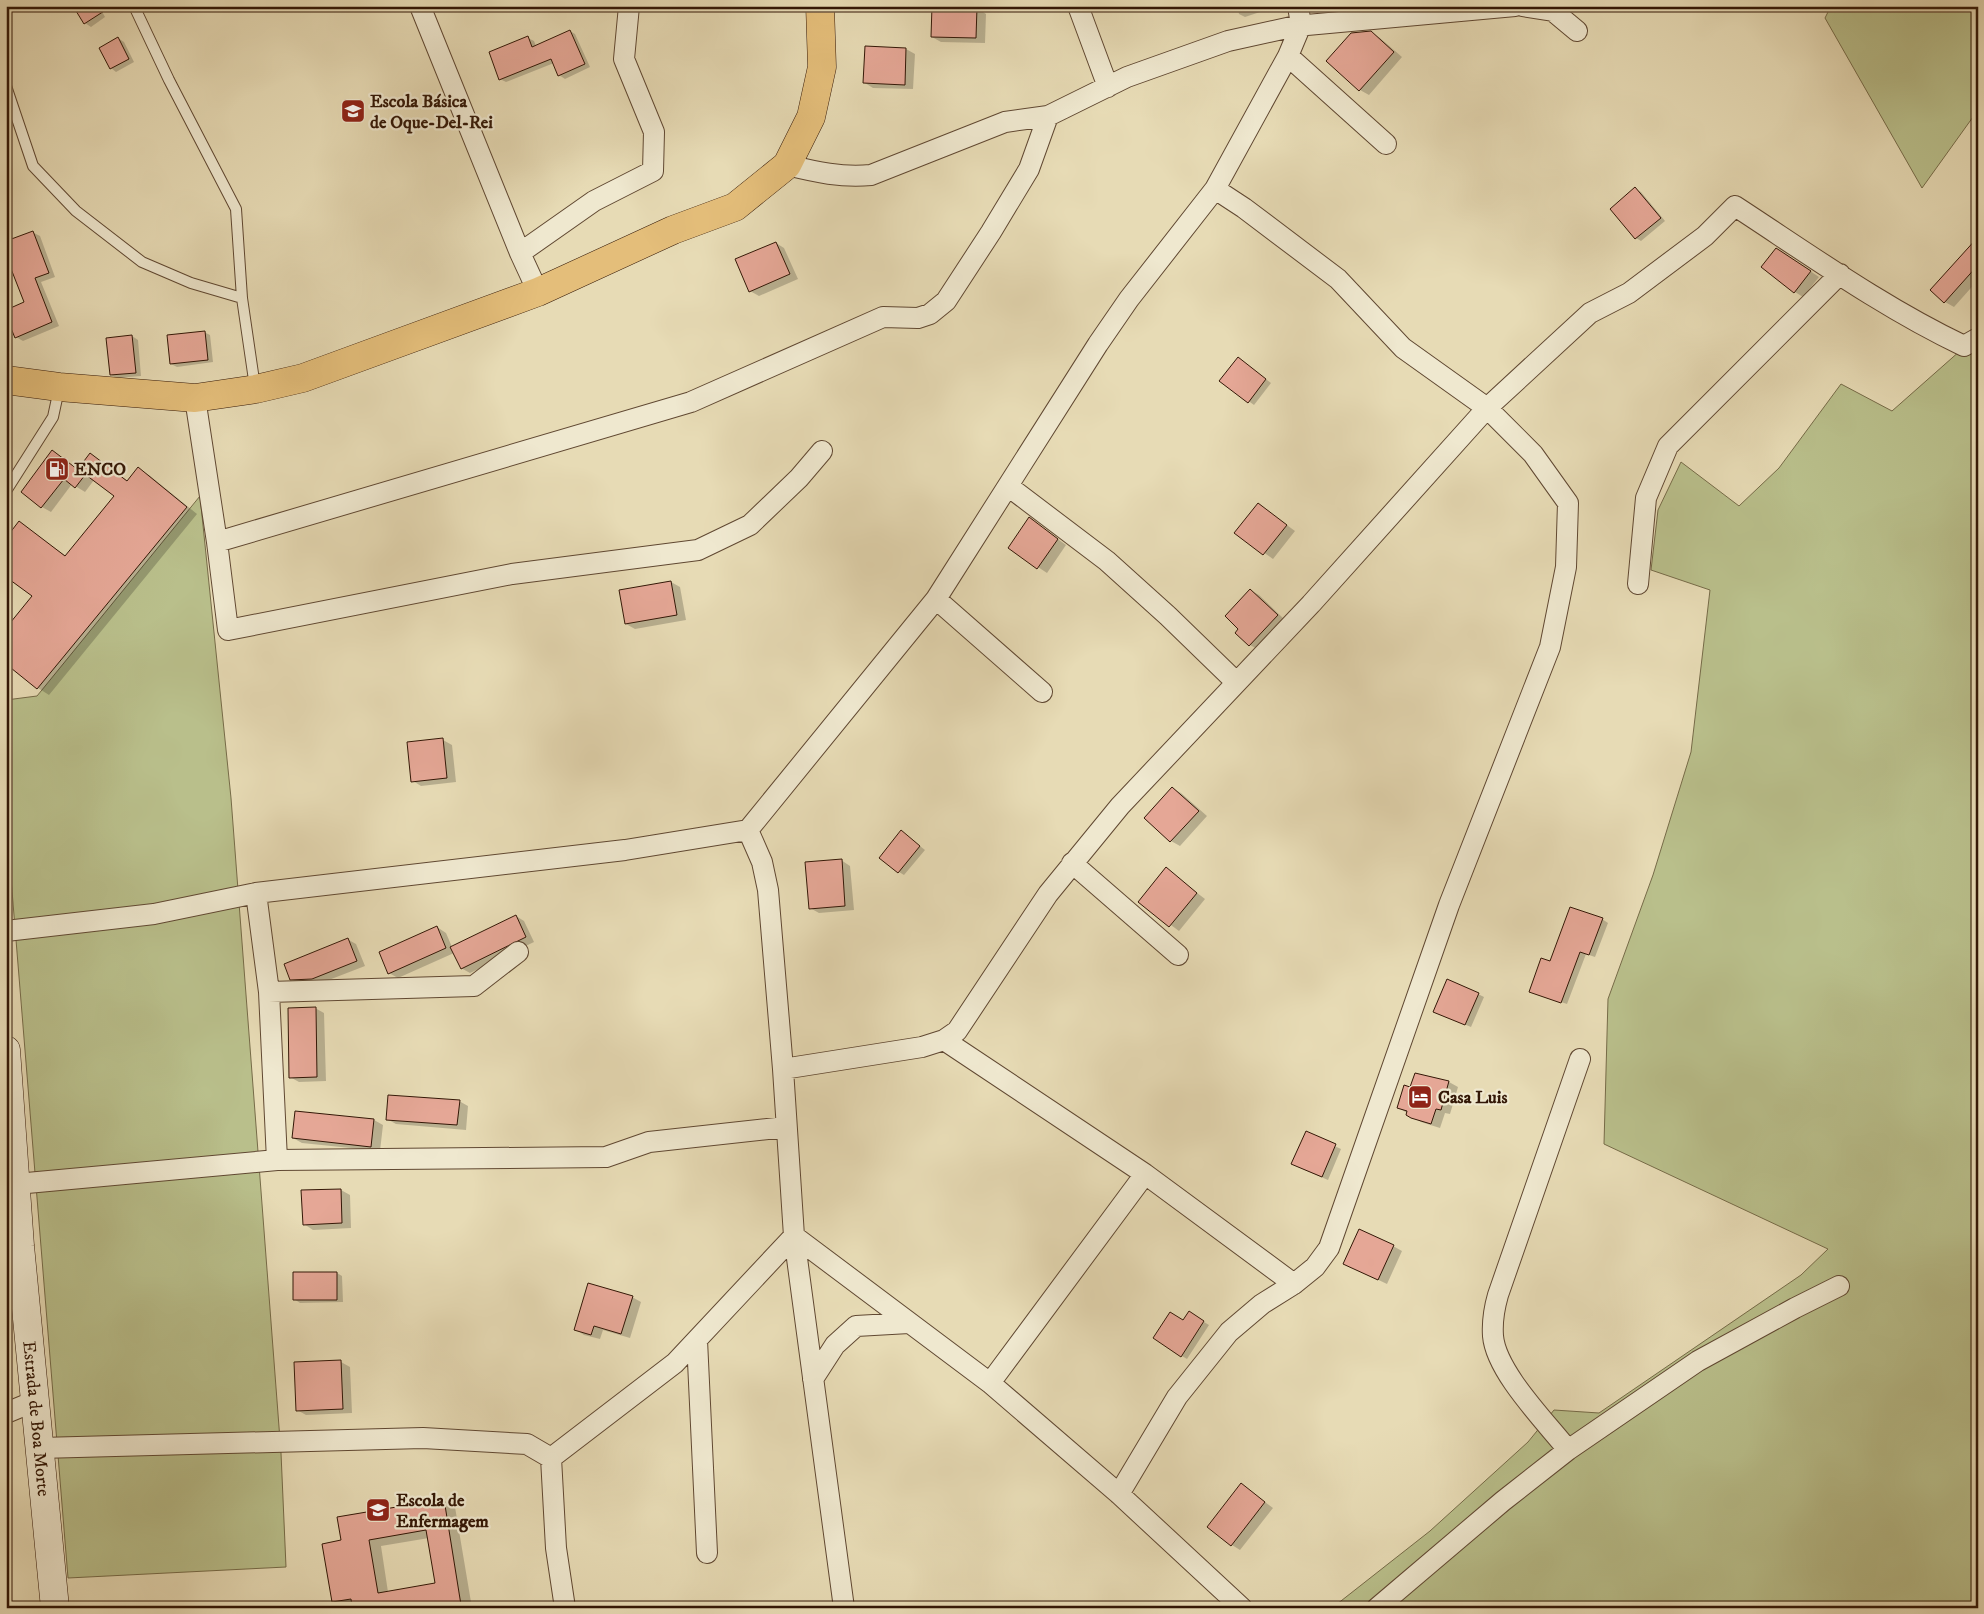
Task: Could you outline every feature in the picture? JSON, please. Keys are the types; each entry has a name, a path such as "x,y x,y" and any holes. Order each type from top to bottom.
{"main road":[{"path":"7,381 195,398 256,390 303,378 538,292 674,230 735,207 787,165 811,117 822,67 820,6"},
{"name":"Estrada de Boa Morte","path":"6,1050 35,1401 55,1608"}],"street":[{"path":"420,6 520,253 538,292"},
{"path":"520,253 594,201 653,171 654,132 624,60 629,6"},
{"path":"1078,6 1108,87"},
{"path":"787,165 829,175 851,177 871,175 1005,122 1048,116 1127,77 1299,16 1515,6"},
{"path":"1522,6 1553,11 1577,32"},
{"path":"6,930 154,914 256,893 625,850 748,830 936,599 1098,344 1129,299 1215,189 1288,56 1299,16"},
{"path":"1288,56 1386,144"},
{"path":"217,542 691,402 883,317 918,318 930,314 946,301 1025,176 1048,116"},
{"path":"1119,1494 1177,1397 1229,1332 1262,1304 1294,1284 1315,1267 1329,1248 1450,905 1550,647 1566,567 1568,503 1533,454 1487,408 1403,348 1338,279 1244,208 1215,189"},
{"path":"783,1069 922,1047 944,1040 957,1031 1048,894 1072,862 1120,806 1312,604 1487,408 1590,313 1629,293 1704,236 1735,206 1931,330 1964,346 1978,338"},
{"path":"1638,584 1646,498 1668,446 1840,274"},
{"path":"195,398 217,542 228,630 512,574 698,550 750,525 799,478 822,451"},
{"path":"1008,486 1107,561 1168,616 1236,682"},
{"path":"936,599 1042,692"},
{"path":"748,830 762,862 768,890 783,1069 794,1236 844,1608"},
{"path":"1072,862 1178,955"},
{"path":"256,893 270,992 277,1160"},
{"path":"270,992 474,986 518,952"},
{"path":"944,1040 1145,1174 1294,1284"},
{"path":"1568,1450 1516,1385 1501,1363 1493,1338 1492,1317 1580,1059"},
{"path":"16,1184 277,1160 606,1157 648,1142 786,1128"},
{"path":"990,1383 1145,1174"},
{"path":"794,1236 990,1383 1119,1494 1242,1608"},
{"path":"551,1458 675,1363 794,1236"},
{"path":"1377,1608 1503,1501 1568,1450 1698,1361 1839,1286"},
{"path":"813,1379 835,1345 856,1326 909,1323"},
{"path":"697,1340 707,1553"},
{"path":"6,1413 35,1401"},
{"path":"40,1448 423,1438 527,1444 551,1458"},
{"path":"551,1458 556,1548 565,1608"}],"lane":[{"path":"134,6 169,80 236,209 242,298 256,390"},
{"path":"6,86 33,166 76,211 142,262 191,283 242,298"},
{"path":"6,492 54,417 59,387"}],"green space":[{"path":"1831,6 1978,6 1978,110 1922,188 1825,18"},
{"path":"1978,335 1978,1608 1332,1608 1430,1531 1528,1442 1554,1410 1599,1413 1801,1275 1828,1249 1604,1144 1608,999 1653,875 1691,752 1710,590 1651,570 1658,510 1681,462 1739,506 1779,468 1841,384 1892,411"},
{"path":"200,496 231,798 281,1453 286,1567 68,1578 6,817 6,700 37,696"}],"building":[{"path":"73,6 112,6 84,24"},
{"path":"932,6 977,7 976,38 931,37"},
{"path":"570,30 585,64 558,76 551,59 499,80 489,52 528,36 532,47"},
{"path":"1371,31 1394,52 1359,91 1326,61 1351,33"},
{"path":"118,37 129,59 110,69 99,48"},
{"path":"865,46 906,48 905,85 863,83"},
{"path":"1635,187 1661,218 1635,239 1610,209"},
{"path":"33,231 49,273 35,278 52,322 15,338 6,316 6,310 24,302 6,256 6,241"},
{"path":"1978,237 1978,265 1944,303 1930,290"},
{"path":"776,242 790,274 749,292 735,259"},
{"path":"1776,248 1811,271 1794,293 1761,267"},
{"path":"205,331 208,360 170,364 167,335"},
{"path":"132,335 136,373 110,375 106,338"},
{"path":"1238,357 1266,379 1248,403 1219,381"},
{"path":"52,450 85,475 75,488 64,479 41,508 21,492"},
{"path":"90,453 127,481 138,467 187,507 37,689 6,664 6,628 32,596 6,577 6,538 19,521 65,556 114,496 78,469"},
{"path":"1258,503 1287,525 1263,555 1234,533"},
{"path":"1029,517 1058,539 1037,569 1008,548"},
{"path":"671,581 677,615 625,624 619,590"},
{"path":"1250,589 1278,615 1249,646 1235,633 1238,629 1225,616"},
{"path":"443,738 447,778 411,782 407,742"},
{"path":"1172,787 1199,811 1170,842 1144,818"},
{"path":"901,830 920,846 898,873 879,858"},
{"path":"842,859 845,906 809,909 805,862"},
{"path":"1166,867 1197,893 1169,927 1138,902"},
{"path":"1570,907 1603,918 1589,955 1580,952 1561,1003 1529,992 1541,958 1550,961"},
{"path":"516,915 526,937 461,969 450,947"},
{"path":"437,926 446,948 388,974 379,952"},
{"path":"348,938 357,961 312,979 290,980 284,964"},
{"path":"1447,979 1479,993 1465,1025 1433,1012"},
{"path":"316,1007 317,1077 289,1078 288,1008"},
{"path":"1415,1073 1449,1081 1441,1110 1436,1109 1431,1124 1411,1118 1406,1115 1407,1111 1397,1108 1404,1085 1410,1087"},
{"path":"388,1095 460,1100 457,1125 386,1120"},
{"path":"295,1111 374,1119 371,1147 292,1138"},
{"path":"1306,1131 1336,1144 1322,1177 1291,1164"},
{"path":"341,1189 342,1223 303,1225 301,1190"},
{"path":"1359,1229 1394,1245 1378,1280 1343,1264"},
{"path":"293,1272 337,1272 337,1300 293,1300"},
{"path":"588,1283 633,1296 621,1334 594,1326 591,1335 574,1330"},
{"path":"1189,1311 1204,1321 1181,1357 1153,1338 1170,1312 1183,1320"},
{"path":"341,1360 343,1409 296,1411 294,1362"},
{"path":"1241,1483 1265,1502 1231,1546 1207,1527"},
{"path":"444,1499 461,1605 446,1608 352,1608 351,1599 332,1602 322,1544 341,1540 337,1517","holes":["426,1530 435,1583 378,1593 369,1540"]}],"place":[{"name":"Escola Básica de Oque-Del-Rei","path":"353,111"},
{"name":"ENCO","path":"57,469"},
{"name":"Casa Luis","path":"1420,1097"},
{"name":"Escola de Enfermagem","path":"378,1510"}]}
